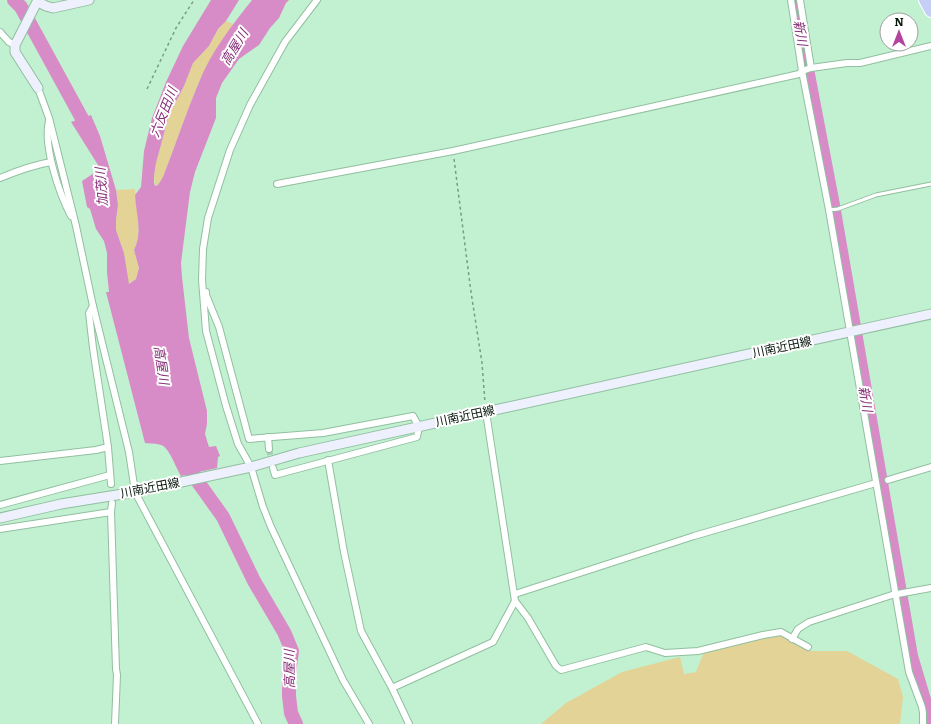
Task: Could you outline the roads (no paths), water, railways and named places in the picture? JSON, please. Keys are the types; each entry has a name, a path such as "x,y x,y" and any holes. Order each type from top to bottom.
{"highway":[{"path":"925,0 931,12"}],"main road":[{"path":"38,88 15,52 16,44 38,2 53,8 89,0"},
{"name":"川南近田線","path":"0,518 61,504 135,492 246,468 299,453 931,314"}],"street":[{"path":"317,0 285,42 250,105 230,150 208,218 203,249 202,280 206,331 224,398 246,468 271,526 343,680 369,724"},
{"path":"791,0 802,71 851,331 909,672 922,707 923,724"},
{"path":"800,0 811,68"},
{"path":"0,32 9,42 16,44"},
{"path":"277,184 453,151 799,74 802,71 811,68 846,63 860,63 931,46"},
{"path":"38,88 49,118 76,226 93,306 129,452 135,492 258,724"},
{"path":"49,118 47,128 51,162 65,206 76,226"},
{"path":"0,178 18,171 51,162"},
{"path":"202,280 206,282 206,295 219,327 250,440 268,437 323,433 413,416 419,427 417,437 275,475 272,468"},
{"path":"93,306 89,313 108,448 111,484"},
{"path":"486,412 515,597 556,666 561,670 646,647 665,653 698,651 763,634 781,632 808,647"},
{"path":"268,437 269,449"},
{"path":"0,461 108,448"},
{"path":"328,460 344,552 361,631 392,688 409,724"},
{"path":"888,480 931,467"},
{"path":"0,505 110,475"},
{"path":"392,688 493,642 515,597 694,536 876,483"},
{"path":"112,503 111,512 117,675 115,724"},
{"path":"0,529 111,512"},
{"path":"792,639 798,629 809,622 896,595 931,588"}],"lane":[{"path":"829,210 838,209 876,194 931,184"}],"water":[{"name":"六反田川","path":"211,0 239,0 226,21 218,29 209,46 193,63 184,86 169,115 156,163 154,176 155,186 158,185 163,177 204,71 216,49 230,29 252,0 289,0 279,18 270,28 259,45 239,59 222,83 216,98 216,118 195,172 190,192 181,263 182,277 189,338 207,411 205,434 209,447 216,446 220,456 218,457 217,468 181,476 170,454 164,447 157,444 145,443 106,292 109,292 107,253 104,241 96,229 90,209 87,207 82,181 97,171 98,165 71,122 91,115 100,136 116,190 118,205 116,230 124,253 129,284 136,279 139,268 134,250 137,243 139,230 135,195 141,187 144,151 152,118 166,82 183,46"}],"waterway":[{"name":"加茂川","path":"14,0 21,7 91,135"},
{"name":"新川","path":"795,0 806,66"},
{"name":"新川","path":"808,74 833,205 911,656 931,723"},
{"name":"高屋川","path":"188,468 223,517 254,581 284,632 292,651 289,674 289,696 291,713 296,724"}],"tunnel":[{"path":"269,449 272,464"}]}
